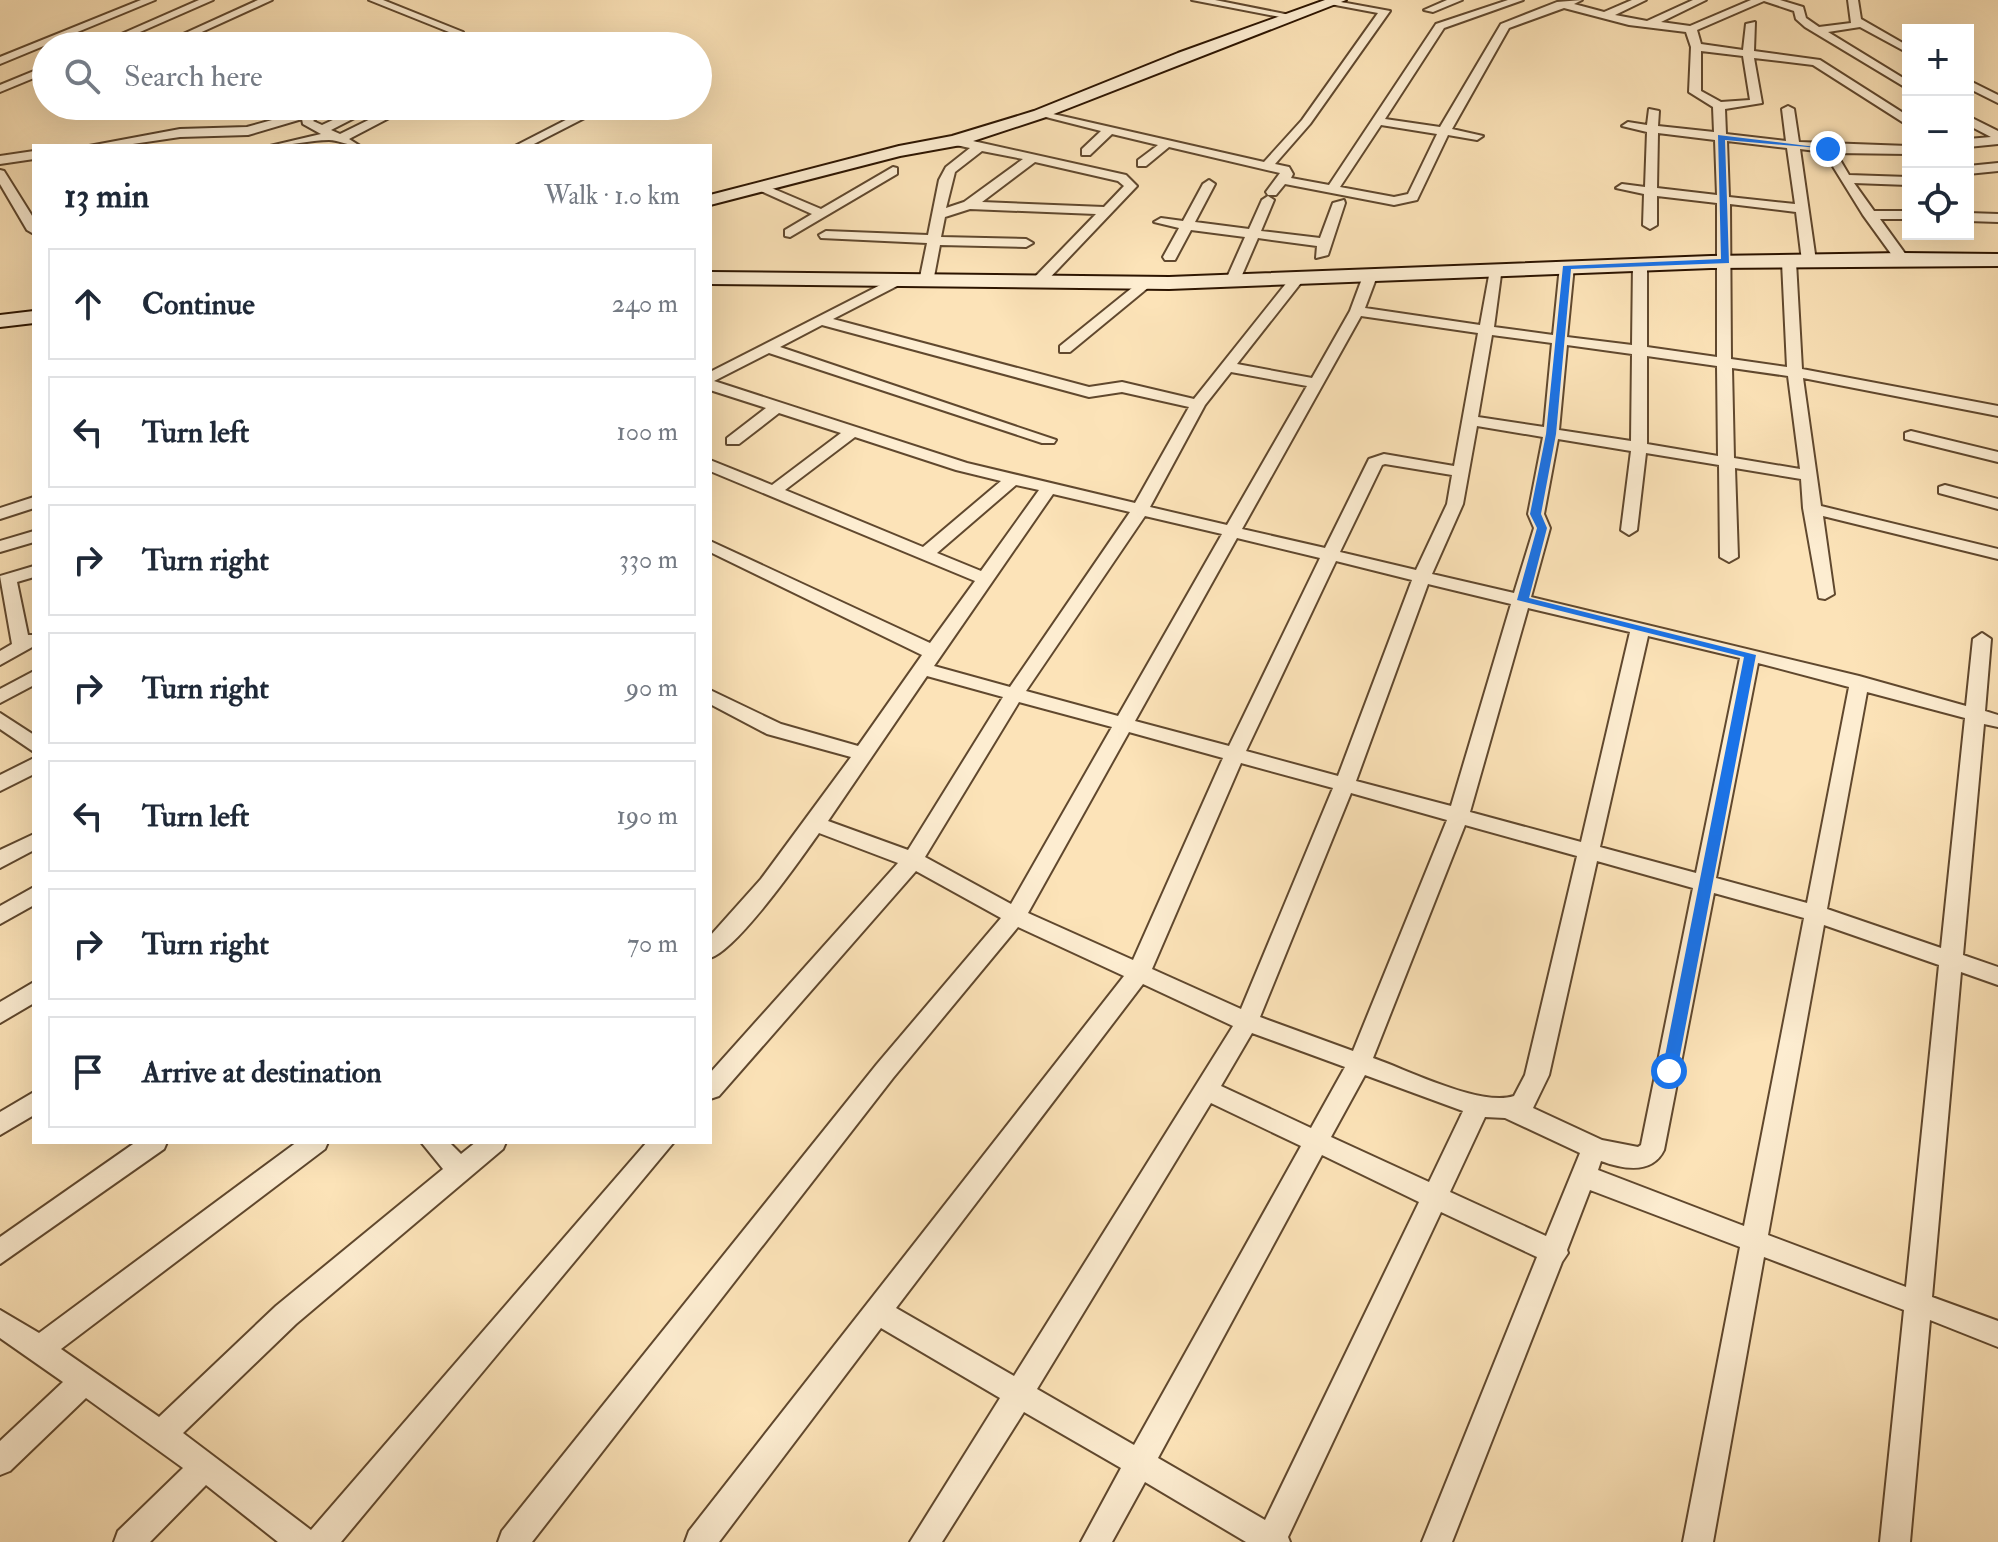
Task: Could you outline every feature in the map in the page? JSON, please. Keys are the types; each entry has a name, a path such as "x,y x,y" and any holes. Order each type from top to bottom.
{"street":[{"path":"71,32 150,0"},
{"path":"131,32 208,0"},
{"path":"196,32 267,0"},
{"path":"380,0 458,32"},
{"path":"1197,0 1217,1 1290,16"},
{"path":"1429,10 1457,0"},
{"path":"1161,222 1253,234 1323,249 1336,196 1377,121 1440,26 1518,0"},
{"path":"1546,0 1604,16 1691,29 1760,0"},
{"path":"1283,180 1336,196 1394,201 1413,197 1444,131 1509,22 1525,21 1577,0"},
{"path":"1604,16 1641,0"},
{"path":"1649,24 1701,0"},
{"path":"1769,0 1799,9 1801,19 1902,82"},
{"path":"1853,0 1857,21 1902,47"},
{"path":"712,199 885,155 955,141 1040,114 1336,1 1385,11 1306,122 1268,165"},
{"path":"1819,30 1852,27 1857,21"},
{"path":"1691,29 1696,47 1695,92 1719,106 1756,103 1748,52 1751,24"},
{"path":"1696,47 1816,62 1902,117"},
{"path":"0,61 32,48"},
{"path":"0,89 32,75"},
{"path":"1974,86 1994,98"},
{"path":"1719,106 1726,261 1724,364 1729,464 1729,557"},
{"path":"1788,109 1801,209 1795,373 1825,594"},
{"path":"1650,225 1653,111"},
{"path":"1040,114 1286,171 1270,196 1232,282"},
{"path":"107,144 155,136 248,131 283,120"},
{"path":"308,120 350,144"},
{"path":"333,134 352,120"},
{"path":"289,144 333,134 370,120"},
{"path":"525,144 574,120"},
{"path":"1377,121 1477,136"},
{"path":"1974,124 1998,138"},
{"path":"1628,126 1828,149 1902,150"},
{"path":"1086,152 1108,131"},
{"path":"1974,142 1998,138"},
{"path":"955,141 1128,181 1129,191 1068,248 1036,284"},
{"path":"1142,163 1166,144"},
{"path":"926,282 937,215 950,170 979,147"},
{"path":"1828,149 1869,215 1902,259"},
{"path":"0,160 32,155"},
{"path":"1170,257 1206,181 1227,157"},
{"path":"937,215 969,205 1033,158"},
{"path":"1974,169 1998,167"},
{"path":"790,233 893,171"},
{"path":"0,174 32,227"},
{"path":"1845,179 1902,181"},
{"path":"758,187 821,213"},
{"path":"1622,188 1801,209"},
{"path":"969,205 1108,211"},
{"path":"1869,215 1902,215"},
{"path":"1974,217 1998,218"},
{"path":"826,235 1026,243"},
{"path":"712,278 1036,284 1232,282 1726,261 1998,260"},
{"path":"1629,530 1639,448 1640,264"},
{"path":"1096,1542 1359,1064 1459,815 1542,528 1536,514 1551,434 1567,266"},
{"path":"925,1542 1247,1022 1345,784 1421,579 1455,504 1497,270"},
{"path":"513,1542 885,1071 1015,916 1126,725 1357,311 1370,276"},
{"path":"712,1087 913,860 1014,695 1140,510 1198,404 1297,279"},
{"path":"712,377 894,282"},
{"path":"1065,349 1148,282"},
{"path":"1357,311 1485,332 1795,373 1931,396 1998,411"},
{"path":"0,321 32,317"},
{"path":"819,320 1089,392 1122,387 1198,404"},
{"path":"765,347 1048,440"},
{"path":"1229,367 1315,383"},
{"path":"712,386 962,467 1421,579 1523,600 1750,655 1986,718"},
{"path":"733,441 777,407"},
{"path":"1469,420 1809,475"},
{"path":"773,492 853,431"},
{"path":"1911,436 1998,457"},
{"path":"700,1542 1138,974 1326,556 1375,462 1384,459 1460,472"},
{"path":"712,466 985,579"},
{"path":"926,554 1013,479"},
{"path":"712,948 746,914 815,824 860,753 1049,488"},
{"path":"1945,490 1998,504"},
{"path":"4,513 32,503"},
{"path":"1811,508 1998,554"},
{"path":"4,513 32,528"},
{"path":"0,547 32,537"},
{"path":"712,547 890,629 927,661 1014,695 1814,913 1998,976"},
{"path":"0,659 28,642 4,580 32,572"},
{"path":"1508,1108 1523,1103 1537,1075 1640,630"},
{"path":"1895,1542 1948,959 1986,718 1982,639"},
{"path":"815,824 913,860 1015,916 1247,1022 1478,1106 1508,1108 1594,1148 1642,1159 1652,1150 1750,655"},
{"path":"0,697 32,678"},
{"path":"1698,1542 1859,682"},
{"path":"712,697 774,729 860,753"},
{"path":"0,719 32,743"},
{"path":"0,784 32,766"},
{"path":"0,860 32,842"},
{"path":"0,916 32,896"},
{"path":"0,1014 32,992"},
{"path":"1206,1090 1555,1253"},
{"path":"0,1125 32,1103"},
{"path":"876,1311 1272,1541 1478,1106"},
{"path":"0,1252 152,1144"},
{"path":"38,1350 313,1144"},
{"path":"435,1144 460,1170"},
{"path":"160,1436 286,1315 492,1144"},
{"path":"321,1542 465,1377 573,1242 660,1144"},
{"path":"1437,1542 1586,1177 1594,1148"},
{"path":"1586,1177 1998,1334"},
{"path":"0,1322 82,1383 205,1466 302,1542"},
{"path":"0,1461 82,1383"},
{"path":"129,1542 205,1466"}],"route":[{"path":"1669,1071 1750,655 1523,600 1542,528 1536,514 1551,434 1567,266 1726,261 1721,137 1828,149"}]}
